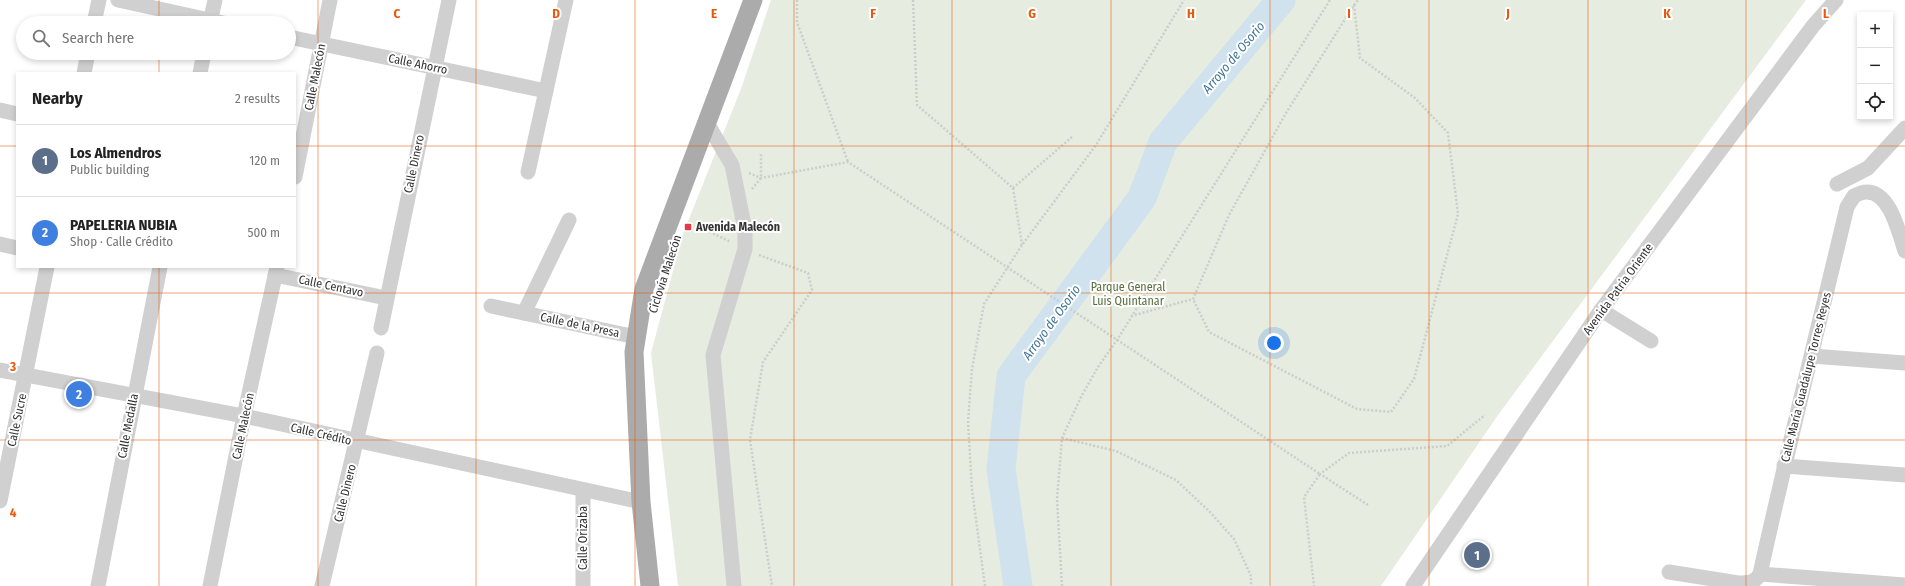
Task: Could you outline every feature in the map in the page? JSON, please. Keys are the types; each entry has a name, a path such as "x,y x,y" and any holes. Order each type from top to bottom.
{"main road":[{"path":"650,586 641,502 634,352 644,289 753,0"}],"street":[{"path":"95,16 98,0"},
{"path":"118,0 189,16"},
{"path":"215,0 215,16"},
{"name":"Calle Malecón","path":"296,172 330,0"},
{"name":"Calle Dinero","path":"381,328 449,0"},
{"path":"528,172 566,0"},
{"name":"Avenida Patria Oriente","path":"1413,586 1601,310 1813,26 1836,0"},
{"name":"Calle Ahorro","path":"296,38 546,91"},
{"path":"84,72 87,60"},
{"path":"200,72 203,60"},
{"path":"0,110 16,114"},
{"path":"707,123 732,166 741,204 745,230 745,249 713,355 734,586"},
{"path":"1837,184 1868,168 1905,128"},
{"name":"Calle María Guadalupe Torres Reyes","path":"1760,574 1784,466 1812,356 1847,207 1854,196 1866,192 1880,196 1889,208 1905,251"},
{"path":"524,313 570,220"},
{"path":"0,244 16,248"},
{"name":"Calle Sucre","path":"0,497 26,376 47,268"},
{"name":"Calle Medalla","path":"98,586 160,268"},
{"name":"Calle Malecón","path":"210,586 244,416 276,271"},
{"name":"Calle Centavo","path":"276,271 386,298"},
{"name":"Calle de la Presa","path":"491,306 636,337"},
{"path":"1601,310 1651,340"},
{"name":"Calle Dinero","path":"322,586 377,353"},
{"path":"1812,356 1905,363"},
{"name":"Calle Crédito","path":"0,370 244,416 357,442 641,502"},
{"path":"1784,466 1905,475"},
{"name":"Calle Orizaba","path":"583,490 583,586"},
{"path":"1669,572 1750,583 1757,579 1760,574 1817,582 1905,585"}],"path":[{"path":"797,0 796,22 848,162 1368,505"},
{"path":"913,0 917,105 1013,188 1022,245"},
{"path":"985,586 972,490 968,422 972,369 984,304 1022,245 1096,145 1184,0"},
{"path":"1062,586 1057,499 1062,438 1084,391 1098,367 1117,340 1330,0"},
{"path":"1354,5 1360,58 1415,98 1448,132 1458,214 1414,379 1391,412 1357,409 1209,332 1193,299 1229,215 1286,112 1354,5 1358,0"},
{"path":"1013,188 1073,136"},
{"path":"760,154 761,178 848,162"},
{"path":"695,225 745,249 808,273 812,290 762,362 750,440 772,586"},
{"path":"1131,316 1193,299"},
{"path":"1314,586 1304,497 1320,474 1349,453 1447,446 1485,415"},
{"path":"1062,438 1116,451 1176,480 1209,511 1234,539 1251,576 1251,586"}],"green space":[{"name":"Parque General Luis Quintanar","path":"771,0 1806,0 1498,415 1381,586 678,586 651,353 683,234 741,89"}],"waterway":[{"name":"Arroyo de Osorio","path":"1018,586 1001,469 1011,376 1142,198 1163,142 1281,0"}],"place":[{"name":"Avenida Malecón","path":"688,227"},
{"name":"PAPELERIA NUBIA","path":"79,394"},
{"name":"Los Almendros","path":"1477,555"}]}
